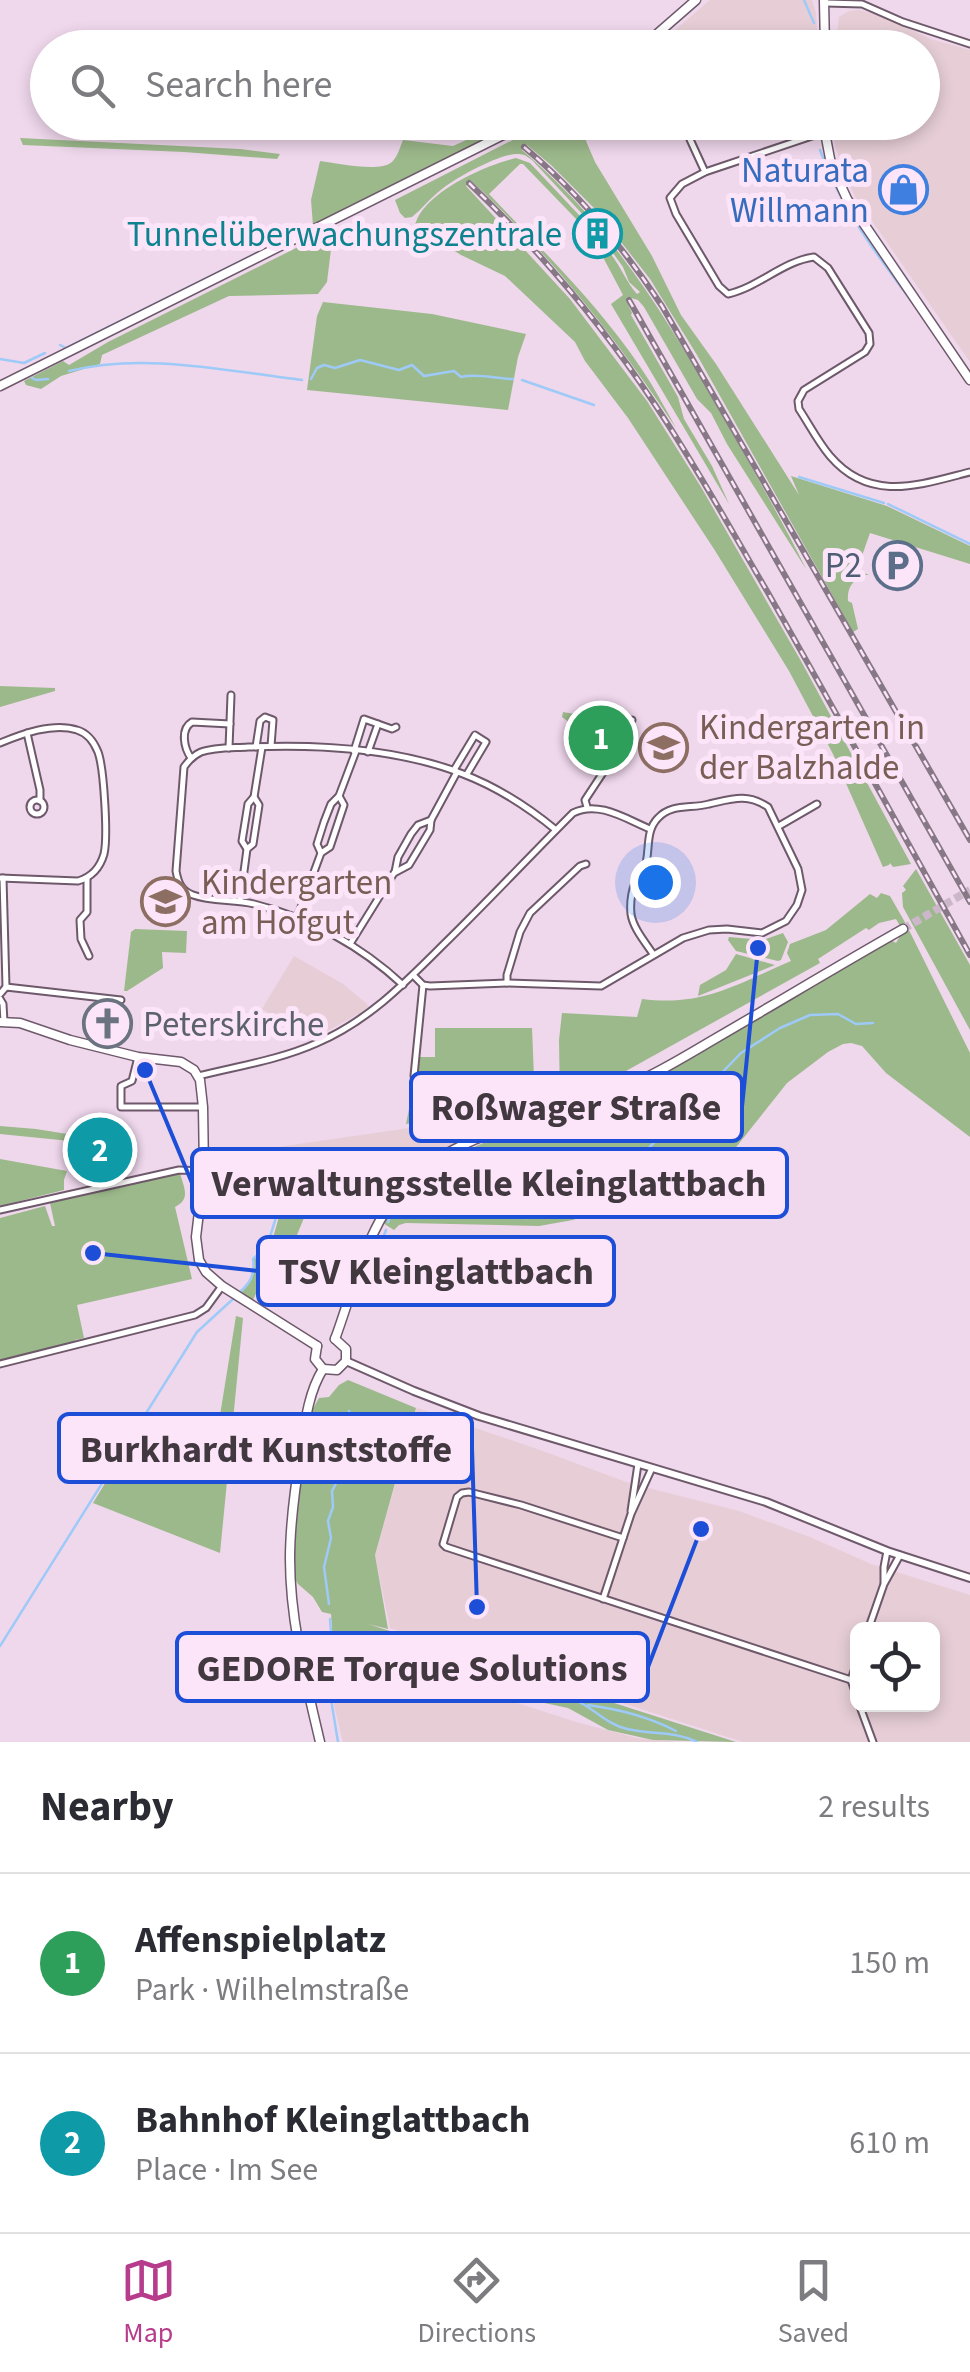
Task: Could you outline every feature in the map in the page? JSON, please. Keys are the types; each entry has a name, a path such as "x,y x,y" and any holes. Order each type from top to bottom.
{"main road":[{"path":"662,30 696,0"},
{"path":"825,1 825,30"},
{"path":"0,386 493,140"},
{"path":"826,140 847,198 970,380"},
{"path":"335,1339 372,1235 395,1197 420,1172 471,1141 644,1079 903,929"},
{"path":"2,1022 20,1023 138,1058 181,1062 191,1067 198,1076 203,1108 204,1171 196,1249 206,1272 236,1296 317,1346"},
{"path":"335,1339 346,1349 346,1360 337,1370 323,1369 315,1359 317,1346 324,1340 335,1339"},
{"path":"320,1742 295,1623 290,1549 306,1417 323,1369"}],"street":[{"path":"874,8 878,0"},
{"path":"825,1 854,2 927,30"},
{"path":"940,34 970,44"},
{"path":"690,140 705,172"},
{"path":"789,140 682,184 670,198 676,214 719,286 728,294 800,259 814,257 828,268 869,333 870,344 865,352 804,390 798,401 827,454 845,472 868,483 904,488 970,472"},
{"path":"230,748 232,696"},
{"path":"240,901 247,849 242,841 243,831 248,804 254,798 260,721 265,718 273,720 271,747"},
{"path":"297,918 320,853 317,844 324,822 331,804 340,796 364,720 396,728"},
{"path":"587,807 587,797 632,720"},
{"path":"191,758 185,749 188,724 230,724"},
{"path":"368,752 378,724"},
{"path":"0,743 26,733 57,728 84,733 100,756 106,838 97,870 87,878 2,878 6,987 0,997 2,1022"},
{"path":"26,733 40,801"},
{"path":"394,873 409,865 430,830 430,820 475,735 486,742 466,775"},
{"path":"403,985 350,944 297,918 240,901 196,896 183,889 176,871 184,767 191,758 208,750 271,747 368,752 416,760 466,775 516,800 556,830"},
{"path":"320,853 330,847 344,805 340,796"},
{"path":"413,975 423,985 601,986 684,938 709,930 762,933 786,922 802,890 798,870 768,807 742,796 674,808 658,818 651,829 644,872 636,882 630,910 653,954"},
{"path":"247,849 253,844 259,804 254,798"},
{"path":"779,826 817,804"},
{"path":"198,1076 288,1054 368,1015 403,985 573,814 587,807 602,809 651,829"},
{"path":"350,944 394,873 411,834 418,825 430,820"},
{"path":"507,983 520,932 530,913 586,864"},
{"path":"87,878 87,912 80,920 81,938 89,956"},
{"path":"414,1076 423,985"},
{"path":"6,987 121,1000"},
{"path":"138,1058 134,1076 121,1086 121,1107 203,1108"},
{"path":"0,1210 179,1170 204,1171"},
{"path":"0,1364 196,1315 222,1286"},
{"path":"346,1360 453,1407 766,1502 970,1578"},
{"path":"631,1514 638,1464"},
{"path":"603,1599 631,1514 652,1468"},
{"path":"623,1538 478,1492 457,1497 443,1544 850,1680"},
{"path":"884,1584 887,1550"},
{"path":"871,1622 884,1584 900,1555"},
{"path":"862,1712 872,1742"}],"shaded area":[{"path":"710,0 812,0 816,13 817,30 675,30"},
{"path":"849,11 879,15 912,30 837,30 839,17"},
{"path":"940,42 970,50 970,362 854,195 834,140 940,140"},
{"path":"294,956 343,984 369,1008 311,1040 262,1009"},
{"path":"451,1122 461,1140 434,1156 390,1197 228,1169 229,1154"},
{"path":"417,1408 629,1483 739,1511 871,1564 970,1595 970,1742 743,1742 390,1628 375,1555"},
{"path":"412,1669 576,1722 637,1738 677,1742 343,1742 333,1686"}],"green space":[{"path":"20,138 280,154 277,159 23,145"},
{"path":"403,140 453,146 466,140 488,140 313,226 311,200 320,161 368,167 386,165 394,160"},
{"path":"513,140 586,140 681,315 799,495 791,476 887,506 970,546 970,564 870,533 857,570 869,575 858,578 848,592 858,629 853,632 650,279 596,210 551,165 527,145 522,150 583,209 634,272 721,413 806,569 711,413 697,399 644,307 631,298 631,315 678,397 684,419 729,504 611,304 623,295 595,242 608,251 632,288 637,294 640,292 629,282 608,246 593,234 586,218 532,160 517,154 489,162 449,184 412,217 405,218 400,213 395,200"},
{"path":"516,158 530,163 579,215 582,228 523,164 489,194 624,344 676,428 609,334 560,274 481,190 471,181 466,186 570,299 647,401 801,661 911,864 893,867 890,863 883,867 833,754 789,671 714,549 575,342 505,276 461,255 415,226 420,214 442,192 473,174"},
{"path":"316,238 332,241 327,282 318,294 229,296 102,355 100,364 61,376 41,389 24,381 63,361 69,365"},
{"path":"323,302 432,314 526,334 508,410 307,390 317,316"},
{"path":"0,686 55,688 55,691 0,707"},
{"path":"563,712 620,722 606,750 562,717"},
{"path":"916,869 970,965 970,1030 903,907 903,886"},
{"path":"881,893 890,896 906,924 970,1053 970,1137 886,1073 862,1046 851,1043 828,1052 787,1083 682,1211 633,1203 539,1226 406,1223 394,1230 375,1218 271,1206 254,1200 243,1187 246,1173 289,1178 390,1197 383,1205 392,1210 422,1176 443,1161 490,1140 595,1107 645,1084 891,940 896,943 903,931 896,919 866,928 818,959 820,963 608,1081 560,1100 562,1013 637,1017 642,999 683,1000 736,985 791,961 787,953 790,944 826,930 870,894 877,898"},
{"path":"187,931 186,953 162,952 163,968 124,991 131,932"},
{"path":"783,933 788,942 778,961 736,951 728,940 763,940"},
{"path":"736,954 775,965 698,996 700,985 726,970"},
{"path":"435,1028 532,1028 534,1078 416,1072 418,1057 435,1057"},
{"path":"412,1094 445,1097 445,1112 489,1112 406,1124"},
{"path":"0,1126 92,1138 90,1143 0,1134"},
{"path":"0,1159 67,1171 64,1190 0,1206"},
{"path":"180,1173 185,1197 175,1207 192,1279 77,1305 84,1338 0,1362 0,1218 45,1206 55,1226 50,1203"},
{"path":"281,1210 306,1213 287,1259 268,1253 252,1302 240,1294 252,1278 254,1259 266,1247 270,1248"},
{"path":"236,1316 243,1318 220,1553 93,1503 143,1421 217,1434"},
{"path":"348,1380 416,1408 375,1555 388,1629 368,1624 736,1742 653,1740 608,1730 568,1708 521,1698 491,1680 442,1675 408,1658 378,1665 354,1662 333,1644 331,1614 322,1612 294,1577 293,1536 311,1412 319,1398 329,1397"}],"waterway":[{"path":"804,0 814,23"},
{"path":"820,150 852,215 921,314"},
{"path":"60,345 66,348 261,251"},
{"path":"0,359 24,363 45,353"},
{"path":"311,379 317,368 324,365 335,368 360,360 399,370 412,365 424,376 454,371 461,377 513,379"},
{"path":"69,371 156,363 302,380"},
{"path":"32,378 48,379"},
{"path":"522,380 594,405"},
{"path":"799,477 884,503"},
{"path":"888,504 970,544"},
{"path":"608,1197 626,1181 642,1155 741,1053 780,1028 810,1015 838,1014 856,1024 873,1023"},
{"path":"239,1293 251,1278 253,1259 267,1246 290,1187 307,1182 392,1197"},
{"path":"400,1198 448,1200 526,1218 572,1213 604,1201"},
{"path":"388,1222 403,1199"},
{"path":"369,1275 386,1230"},
{"path":"0,1646 197,1332 233,1299"},
{"path":"329,1604 324,1567 331,1538 328,1521 333,1507 332,1491 342,1472 341,1459 353,1436 349,1411"},
{"path":"330,1619 334,1669 330,1693 338,1742"},
{"path":"332,1632 351,1655 364,1662 380,1661 415,1647 438,1667 485,1668 499,1672 523,1691 569,1697"},
{"path":"337,1635 412,1646"},
{"path":"579,1702 620,1727 697,1742"},
{"path":"588,1705 633,1714 676,1731"}],"tunnel":[{"path":"903,929 970,890"}],"railway":[{"path":"524,147 599,222 662,306 970,840"},
{"path":"469,183 568,288 634,373 669,426 767,591 970,955"},
{"path":"629,300 970,902"}],"place":[{"name":"Naturata Willmann","path":"904,190"},
{"name":"Tunnelüberwachungszentrale","path":"597,234"},
{"name":"P2","path":"897,565"},
{"name":"Affenspielplatz","path":"601,738"},
{"name":"Kindergarten in der Balzhalde","path":"664,747"},
{"name":"Kindergarten am Hofgut","path":"166,902"},
{"name":"Roßwager Straße","path":"758,948"},
{"name":"Peterskirche","path":"108,1024"},
{"name":"Verwaltungsstelle Kleinglattbach","path":"145,1070"},
{"name":"Bahnhof Kleinglattbach","path":"100,1150"},
{"name":"TSV Kleinglattbach","path":"93,1253"},
{"name":"GEDORE Torque Solutions","path":"701,1529"},
{"name":"Burkhardt Kunststoffe","path":"477,1607"}]}
